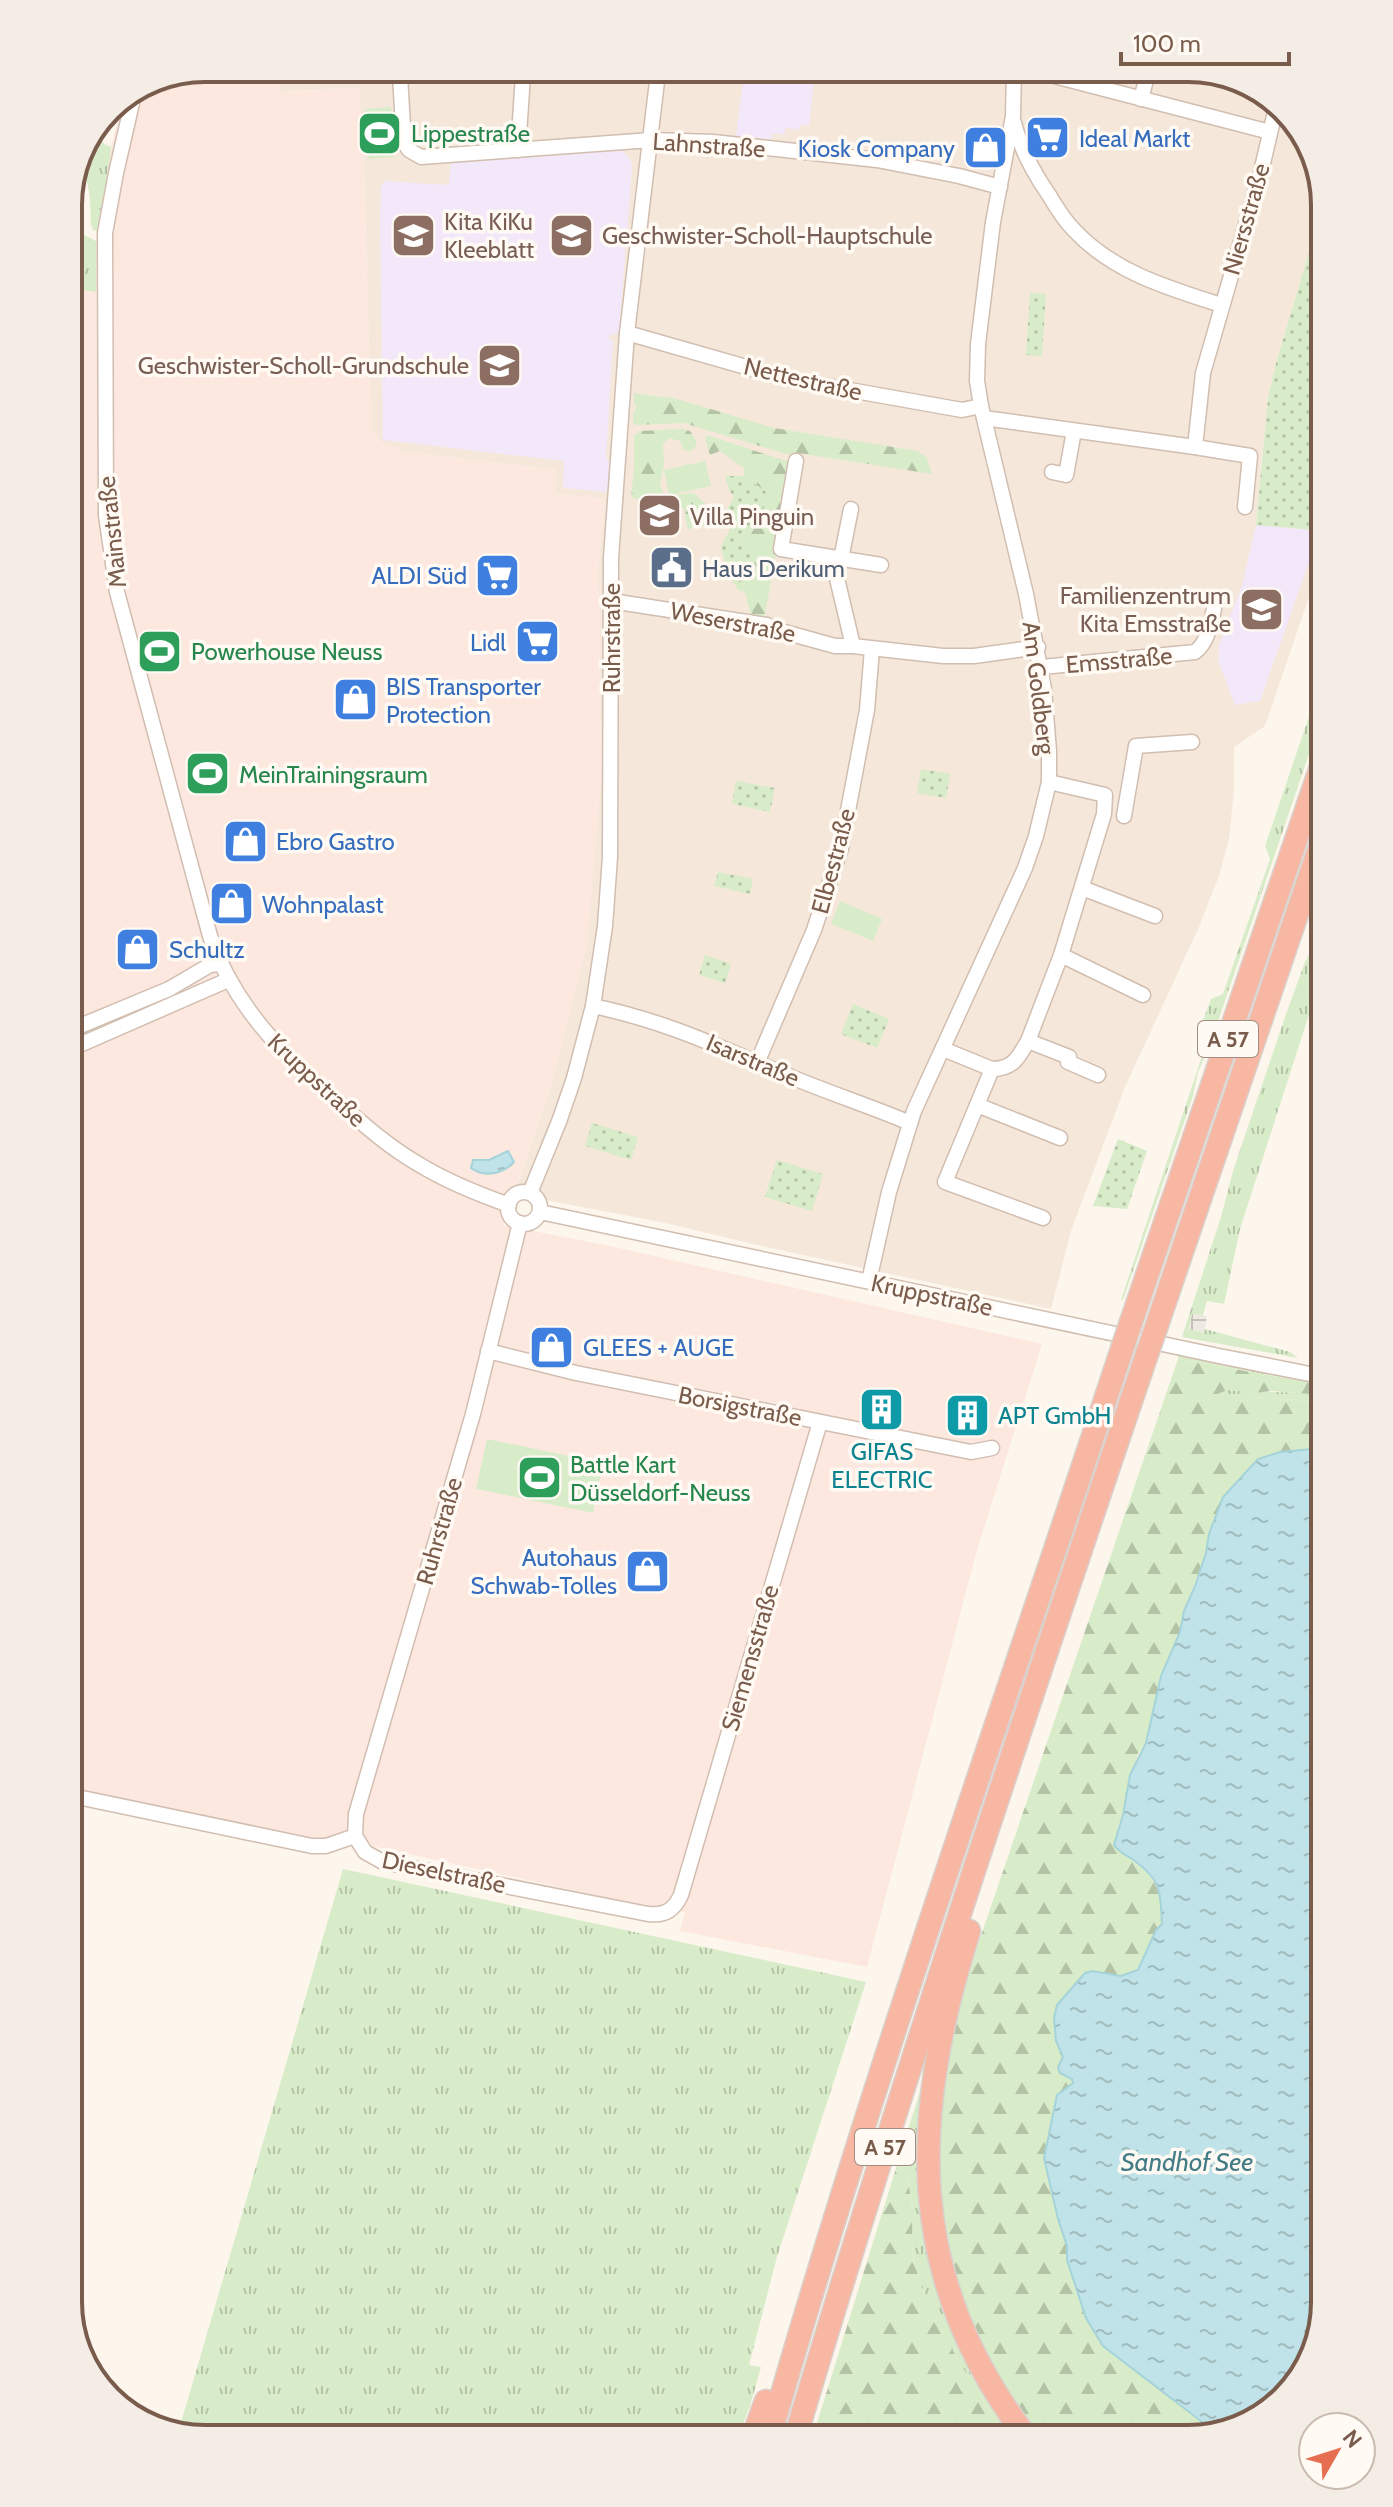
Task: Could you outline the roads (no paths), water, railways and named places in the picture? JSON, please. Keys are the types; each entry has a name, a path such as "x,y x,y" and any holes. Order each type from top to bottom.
{"highway":[{"name":"A 57","path":"773,2425 802,2324 972,1794 1311,796"},
{"name":"A 57","path":"799,2425 851,2251 978,1855 1311,873"},
{"path":"978,1855 976,1907 945,2023 930,2115 930,2213 939,2262 954,2310 973,2355 1001,2404 1017,2425"},
{"path":"757,2425 774,2375 802,2324"}],"street":[{"name":"Lahnstraße","path":"400,82 404,142 416,155 425,157 651,140 713,142 877,160 1000,187"},
{"path":"518,150 523,82"},
{"name":"Ruhrstraße","path":"530,1193 574,1078 593,1006 604,940 610,857 611,558 627,333 657,82"},
{"name":"Am Goldberg","path":"869,1281 889,1192 910,1123 1025,868 1049,782 1049,736 1042,667 977,381 978,344 993,222 1013,116 1014,82"},
{"path":"1077,82 1270,132"},
{"path":"1141,99 1146,82"},
{"name":"Mainstraße","path":"131,107 105,233 106,515 110,552 123,617 206,923 228,980"},
{"name":"Niersstraße","path":"1013,116 1029,164 1066,221 1084,240 1117,264 1156,284 1221,305"},
{"name":"Niersstraße","path":"1195,447 1203,373 1261,172 1274,117"},
{"name":"Nettestraße","path":"627,333 788,379 982,412"},
{"path":"982,412 1074,431 1250,456 1245,507"},
{"path":"1052,472 1066,475 1074,431"},
{"path":"796,461 781,549 881,565"},
{"path":"851,509 835,570 853,646"},
{"name":"Weserstraße","path":"611,601 755,623 840,647 943,656 974,656 1038,647"},
{"name":"Emsstraße","path":"1042,667 1195,652 1208,632 1214,609"},
{"name":"Elbestraße","path":"757,1063 814,930 841,848 867,710 872,649"},
{"path":"1104,814 1125,816 1136,746 1192,742"},
{"path":"943,1049 992,1069 1006,1068 1015,1063 1028,1041 1061,955 1104,814 1105,795 1049,782"},
{"path":"1082,888 1155,916"},
{"path":"1061,955 1143,995"},
{"path":"82,1025 169,989 210,965 220,964"},
{"path":"194,995 198,983 220,964"},
{"path":"82,1044 228,980"},
{"name":"Kruppstraße","path":"228,980 250,1014 283,1053 387,1143 434,1173 509,1205"},
{"path":"169,989 182,989 194,995"},
{"name":"Isarstraße","path":"593,1006 636,1015 691,1034 910,1123"},
{"path":"1028,1041 1069,1057 1068,1062 1098,1075"},
{"path":"992,1069 945,1182 1043,1218"},
{"path":"977,1105 1060,1138"},
{"path":"530,1193 538,1200 540,1212 530,1223 520,1223 512,1218 509,1205 514,1195 530,1193"},
{"name":"Kruppstraße","path":"540,1212 1311,1374"},
{"name":"Ruhrstraße","path":"355,1836 356,1814 464,1445 520,1223"},
{"name":"Borsigstraße","path":"488,1351 576,1373 971,1452 992,1448"},
{"name":"Siemensstraße","path":"681,1895 820,1422"},
{"name":"Dieselstraße","path":"82,1798 312,1846 326,1846 355,1836 365,1852 383,1862 648,1914 664,1914 671,1910 681,1895"}],"water":[{"path":"508,1151 514,1162 504,1169 487,1174 471,1168 473,1160 489,1160"},
{"name":"Sandhof See","path":"1311,1449 1310,2318 1298,2356 1281,2383 1269,2395 1235,2416 1204,2424 1103,2346 1086,2318 1067,2260 1067,2246 1044,2158 1057,2095 1073,2083 1072,2079 1060,2073 1058,2067 1063,2057 1056,2041 1054,2018 1057,2005 1085,1973 1092,1971 1121,1976 1138,1970 1156,1930 1162,1924 1160,1896 1151,1875 1114,1845 1130,1775 1146,1743 1161,1676 1180,1632 1184,1611 1223,1497 1258,1459 1280,1452"}],"place":[{"name":"Lippestraße","path":"380,133"},
{"name":"Ideal Markt","path":"1048,138"},
{"name":"Kiosk Company","path":"986,148"},
{"name":"Kita KiKu Kleeblatt","path":"413,235"},
{"name":"Geschwister-Scholl-Hauptschule","path":"571,235"},
{"name":"Geschwister-Scholl-Grundschule","path":"500,365"},
{"name":"Villa Pinguin","path":"659,516"},
{"name":"Haus Derikum","path":"671,568"},
{"name":"ALDI Süd","path":"498,575"},
{"name":"Familienzentrum Kita Emsstraße","path":"1262,609"},
{"name":"Lidl","path":"537,642"},
{"name":"Powerhouse Neuss","path":"160,651"},
{"name":"BIS Transporter Protection","path":"355,700"},
{"name":"MeinTrainingsraum","path":"208,774"},
{"name":"Ebro Gastro","path":"245,841"},
{"name":"Wohnpalast","path":"231,904"},
{"name":"Schultz","path":"138,949"},
{"name":"GLEES + AUGE","path":"552,1347"},
{"name":"GIFAS ELECTRIC","path":"882,1409"},
{"name":"APT GmbH","path":"967,1415"},
{"name":"Battle Kart Düsseldorf-Neuss","path":"539,1478"},
{"name":"Autohaus Schwab-Tolles","path":"648,1571"}]}
